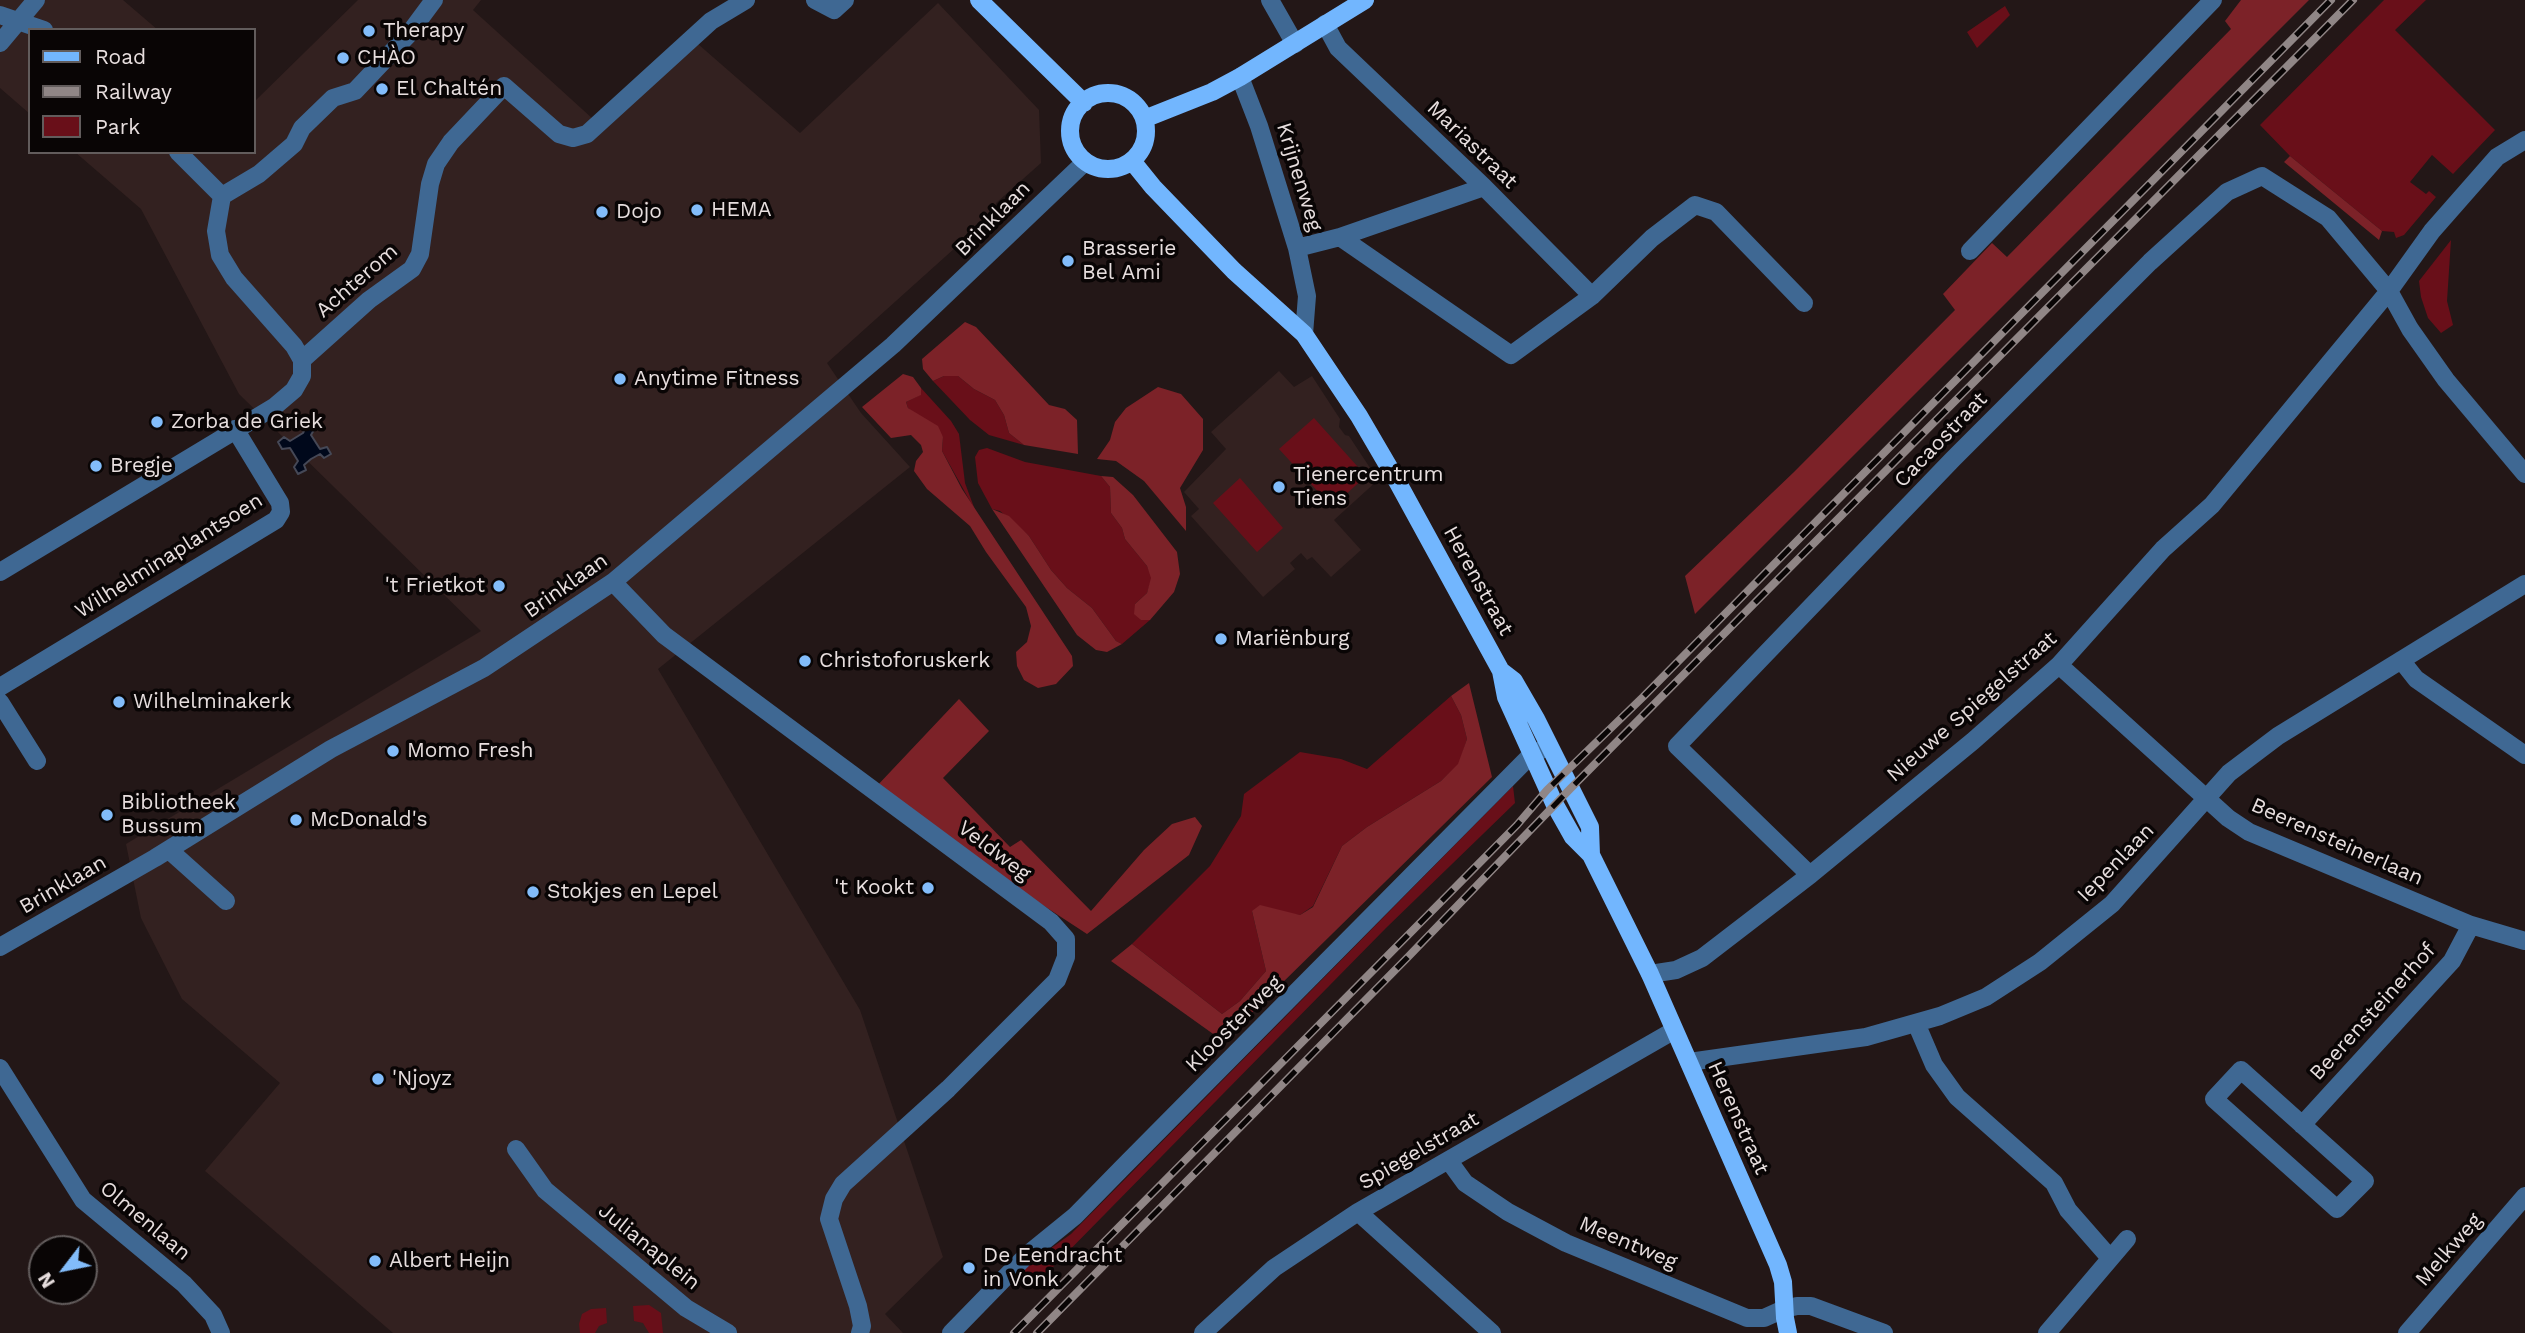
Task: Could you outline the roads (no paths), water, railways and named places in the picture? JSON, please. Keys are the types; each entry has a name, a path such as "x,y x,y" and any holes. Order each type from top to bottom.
{"main road":[{"path":"979,0 1084,103"},
{"path":"1144,119 1212,92 1240,77 1365,0"},
{"path":"1105,93 1129,99 1144,119 1145,141 1132,161 1121,167 1108,169 1085,162 1077,153 1070,132 1072,121 1084,103 1105,93"},
{"name":"Herenstraat","path":"1132,161 1153,187 1234,271 1304,334 1372,438 1501,671 1506,697 1531,755 1573,838 1591,855 1650,974 1778,1265 1783,1282 1784,1309"},
{"name":"Herenstraat","path":"1501,671 1514,681 1590,827 1591,855"},
{"path":"1784,1309 1788,1333"}],"street":[{"path":"0,43 36,0"},
{"path":"0,572 274,407 294,390 302,376 302,360 234,278 220,255 216,231 222,196 259,174 294,144 302,128 333,98 355,91 408,35 435,0"},
{"name":"Achterom","path":"302,360 369,300 412,269 420,254 430,184 436,164 451,142 505,86 559,134 573,138 587,134 711,21 746,0"},
{"path":"816,0 840,5"},
{"path":"1270,0 1295,44"},
{"path":"1970,251 2213,0"},
{"path":"0,15 38,28"},
{"name":"Mariastraat","path":"1325,24 1338,48 1484,187 1592,296"},
{"name":"Krijnenweg","path":"1240,77 1256,117 1297,248 1340,237 1484,187"},
{"name":"Nieuwe Spiegelstraat","path":"1650,974 1676,970 1702,958 1810,875 1973,741 2059,665 2163,549 2211,505 2389,291 2432,231 2497,157 2525,140"},
{"path":"180,154 222,196"},
{"name":"Brinklaan","path":"0,947 169,850 331,749 484,668 613,582 893,345 1085,162"},
{"name":"Cacaostraat","path":"1810,875 1676,746 1953,459 2150,262 2227,192 2262,176 2328,218 2389,291"},
{"path":"1592,296 1652,238 1695,205 1716,212 1804,303"},
{"name":"Krijnenweg","path":"1340,237 1511,355 1592,296"},
{"path":"1297,248 1307,296 1304,334"},
{"path":"2389,291 2410,329 2446,380 2525,474"},
{"name":"Wilhelminaplantsoen","path":"0,687 276,520 281,512 280,503 235,429"},
{"name":"Veldweg","path":"613,582 664,635 1051,922 1066,939 1066,957 1057,980 948,1088 843,1184 834,1199 829,1219 858,1306 863,1331"},
{"name":"Iepenlaan","path":"1689,1062 1866,1037 1940,1016 1986,997 2040,962 2112,904 2229,773 2278,736 2525,584"},
{"path":"2401,660 2416,679 2525,755"},
{"name":"Beerensteinerlaan","path":"2059,665 2206,799 2249,832 2471,925 2525,941"},
{"path":"0,702 37,761"},
{"name":"Kloosterweg","path":"951,1333 1027,1255 1075,1216 1531,755 1549,746"},
{"path":"169,850 226,901"},
{"name":"Beerensteinerhof","path":"2302,1125 2452,961 2471,925"},
{"path":"1916,1023 1934,1065 1957,1097 2054,1183 2068,1210 2110,1258"},
{"name":"Spiegelstraat","path":"1203,1333 1274,1268 1358,1212 1674,1031"},
{"name":"Olmenlaan","path":"0,1068 83,1200 184,1284 213,1315 221,1333"},
{"path":"2241,1070 2302,1125 2365,1181 2337,1209 2214,1099 2241,1070"},
{"name":"Julianaplein","path":"516,1149 545,1190 686,1308 727,1333"},
{"name":"Meentweg","path":"1449,1161 1465,1182 1508,1212 1566,1243 1748,1318 1764,1318 1784,1309"},
{"name":"Melkweg","path":"2407,1333 2525,1196"},
{"path":"1358,1212 1492,1333"},
{"path":"2047,1333 2127,1238"},
{"path":"1766,1333 1784,1309 1797,1306 1811,1306 1884,1333"}],"water":[{"path":"311,421 315,428 311,435 320,449 327,447 331,454 324,458 320,454 311,459 304,465 306,470 298,474 294,467 298,461 290,448 282,449 278,442 284,437 290,441 303,433 303,426"}],"railway":[{"path":"1014,1333 1517,825 1547,790 1643,697 2331,0"},
{"path":"1037,1333 1570,789 2353,0"}],"place":[{"name":"Therapy","path":"369,31"},
{"name":"CHÀO","path":"343,58"},
{"name":"El Chaltén","path":"382,89"},
{"name":"HEMA","path":"697,210"},
{"name":"Dojo","path":"602,212"},
{"name":"Brasserie Bel Ami","path":"1068,261"},
{"name":"Anytime Fitness","path":"620,379"},
{"name":"Zorba de Griek","path":"157,422"},
{"name":"Bregje","path":"96,466"},
{"name":"Tienercentrum Tiens","path":"1279,487"},
{"name":"'t Frietkot","path":"499,586"},
{"name":"Mariënburg","path":"1221,639"},
{"name":"Christoforuskerk","path":"805,661"},
{"name":"Wilhelminakerk","path":"119,702"},
{"name":"Momo Fresh","path":"393,751"},
{"name":"Bibliotheek Bussum","path":"107,815"},
{"name":"McDonald's","path":"296,820"},
{"name":"'t Kookt","path":"928,888"},
{"name":"Stokjes en Lepel","path":"533,892"},
{"name":"'Njoyz","path":"378,1079"},
{"name":"Albert Heijn","path":"375,1261"},
{"name":"De Eendracht in Vonk","path":"969,1268"}]}
